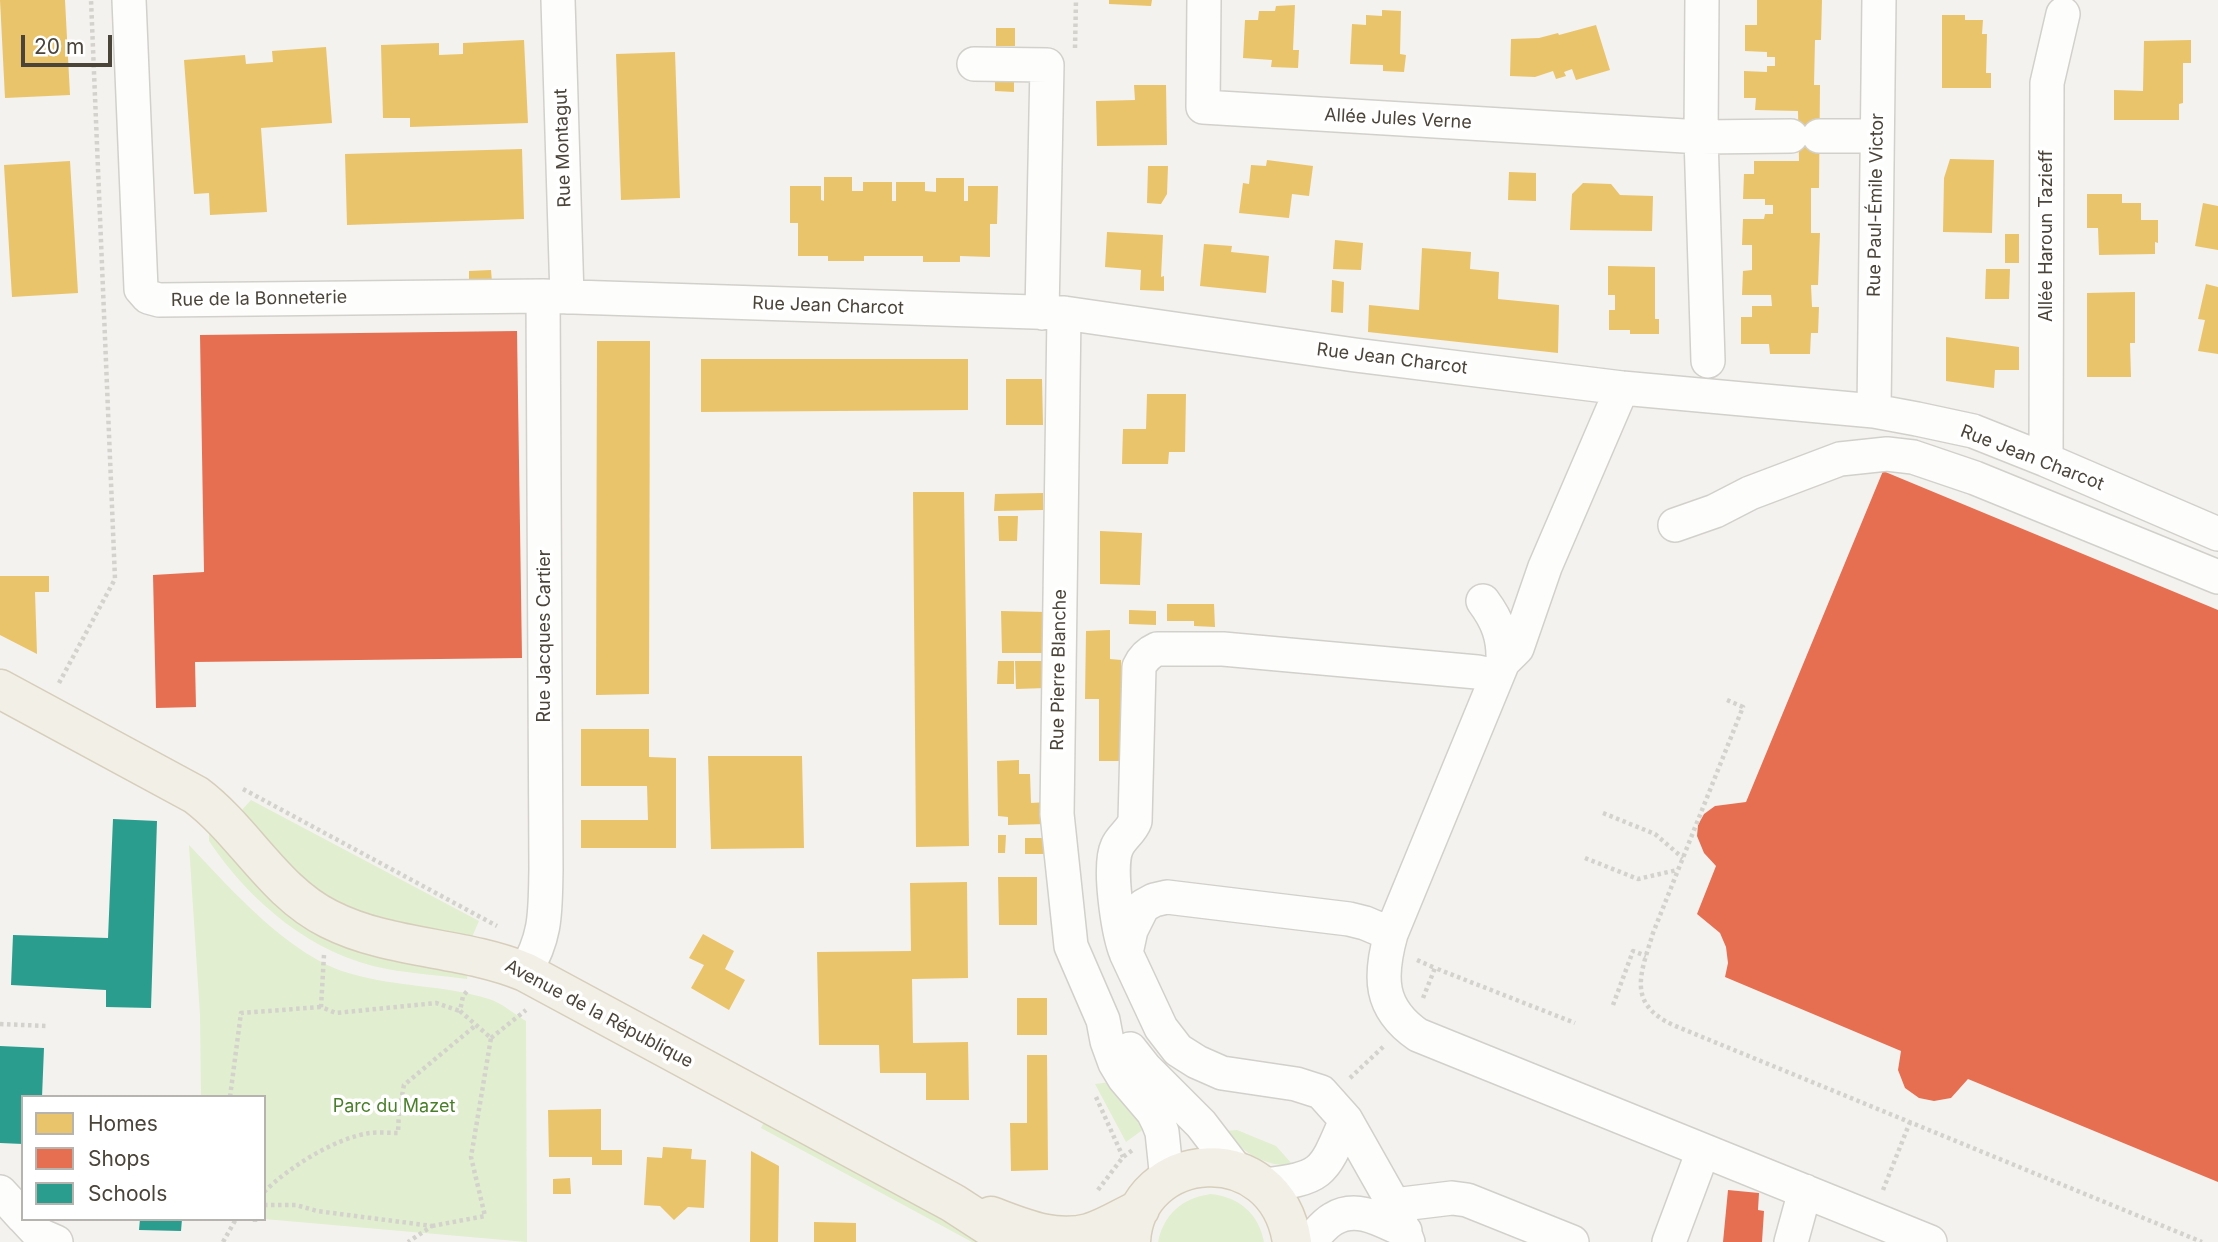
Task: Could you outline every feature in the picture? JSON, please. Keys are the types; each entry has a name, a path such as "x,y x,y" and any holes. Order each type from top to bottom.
{"main road":[{"name":"Avenue de la République","path":"0,689 197,795 218,811 277,878 303,902 327,918 356,932 503,962 528,989 953,1203 1013,1242"},
{"path":"1135,1226 1147,1198 1167,1180 1189,1170 1213,1167 1250,1178 1280,1205 1290,1229 1292,1242"},
{"name":"Avenue de la République","path":"953,1203 1041,1235 1062,1237 1135,1226"}],"street":[{"name":"Rue de la Bonneterie","path":"128,0 140,277 141,289 148,297 159,300 555,297"},
{"name":"Rue Montagut","path":"555,297 558,0"},
{"name":"Allée Jules Verne","path":"1204,0 1203,107 1700,137 1876,136"},
{"path":"1702,0 1700,137 1708,361"},
{"name":"Rue Paul-Émile Victor","path":"1874,411 1879,0"},
{"name":"Allée Haroun Tazieff","path":"2046,460 2047,83 2063,14"},
{"name":"Rue Pierre Blanche","path":"974,64 1047,65 1053,313 1057,814 1071,946 1103,1020 1115,1063 1158,1122 1162,1132 1167,1180"},
{"name":"Rue Jean Charcot","path":"555,297 1053,313 1354,355 1622,388 1874,411 1973,432 2046,460 2218,534"},
{"name":"Rue Jacques Cartier","path":"528,989 544,930 555,297"},
{"path":"1402,1226 1346,1120 1321,1092 1296,1084 1222,1073 1197,1062 1178,1049 1161,1028 1118,932 1114,861 1116,848 1132,830 1135,821 1139,667 1143,658 1157,649 1223,649 1464,671 1500,669 1517,649 1545,567 1622,388"},
{"path":"1675,525 1716,511 1750,493 1840,458 1887,454 1913,457 1975,478 2218,577"},
{"path":"1483,601 1494,616 1504,644 1500,669 1391,934 1384,987 1390,1007 1404,1026 1418,1035 1930,1242"},
{"path":"1126,953 1137,916 1143,906 1167,897 1332,916 1365,922 1391,934"},
{"name":"Rue Pierre Blanche","path":"1103,1020 1250,1178"},
{"path":"1250,1178 1311,1177 1330,1158 1346,1120"},
{"path":"1669,1242 1703,1151"},
{"path":"1791,1242 1805,1191"},
{"path":"0,1192 21,1215"},
{"path":"1309,1242 1333,1218 1367,1213 1402,1226 1452,1198 1467,1200 1572,1242"}],"path":[{"path":"57,687 114,579 91,0"},
{"path":"1727,700 1743,707 1678,870 1642,970 1641,992 1656,1017 2202,1242"},
{"path":"1603,813 1655,834 1683,858"},
{"path":"1585,858 1637,879 1678,870"},
{"path":"1613,1005 1633,951 1646,956"},
{"path":"321,1007 324,955"},
{"path":"1422,1000 1435,968 1575,1023"},
{"path":"460,1011 463,996 471,986"},
{"path":"266,1205 296,1205 317,1212 432,1226 485,1216 471,1157 491,1038 528,989"},
{"path":"230,1095 241,1013 321,1007 336,1013 436,1003 460,1011 491,1038"},
{"path":"0,1024 46,1026"},
{"path":"266,1190 296,1166 342,1142 370,1133 398,1133 404,1085 476,1025"},
{"path":"1347,1082 1393,1037"},
{"path":"1880,1197 1910,1122"},
{"path":"1097,1192 1124,1157 1142,1142"},
{"path":"223,1242 235,1221"},
{"path":"408,1242 432,1226"}],"green space":[{"path":"251,800 479,921 472,937 382,920 320,893 285,863 240,812"},
{"path":"212,832 338,944 380,958 468,972 467,979 387,969 333,952 285,923 264,905 225,863 209,841 209,834"},
{"name":"Parc du Mazet","path":"189,845 264,920 285,938 329,966 369,978 472,994 503,1006 526,1021 527,1242 266,1219 266,1095 201,1095 200,1015"},
{"path":"1110,1082 1148,1126 1126,1142 1095,1084"},
{"path":"764,1122 986,1242 972,1242 761,1128"},
{"path":"1237,1130 1276,1146 1293,1165 1274,1164 1255,1157 1225,1131"},
{"path":"1211,1194 1230,1199 1246,1209 1258,1223 1264,1242 1158,1242 1165,1223 1176,1209 1191,1199"}],"building: Homes":[{"path":"0,0 65,0 70,95 5,98"},
{"path":"1109,0 1152,0 1151,6 1109,4"},
{"path":"1757,0 1822,0 1821,40 1815,40 1814,85 1820,85 1819,188 1811,188 1811,233 1820,233 1818,285 1811,285 1812,307 1819,307 1818,333 1811,333 1810,354 1770,354 1769,344 1741,344 1741,317 1752,317 1752,306 1772,306 1771,295 1742,295 1743,271 1752,270 1752,245 1742,245 1743,219 1764,219 1765,214 1773,214 1773,205 1765,205 1765,199 1743,199 1744,174 1754,174 1754,161 1799,161 1798,111 1755,110 1756,98 1744,98 1744,71 1767,72 1767,66 1775,66 1775,57 1767,57 1767,52 1745,51 1745,25 1757,25"},
{"path":"1295,5 1293,50 1299,50 1298,68 1271,67 1272,60 1243,58 1245,20 1258,20 1259,11 1275,11 1276,6"},
{"path":"1382,10 1401,11 1400,54 1406,55 1404,72 1383,71 1383,65 1350,64 1352,24 1366,25 1366,15 1382,16"},
{"path":"1942,15 1965,15 1965,20 1983,20 1982,34 1987,34 1986,73 1991,73 1991,88 1942,88"},
{"path":"1596,25 1610,70 1576,80 1572,69 1564,72 1566,76 1556,79 1553,71 1535,77 1510,76 1511,39 1559,35"},
{"path":"996,28 1015,28 1015,46 996,46"},
{"path":"524,40 528,123 410,127 410,118 383,118 381,45 439,43 439,55 463,54 463,43"},
{"path":"2191,40 2191,63 2183,63 2183,103 2179,104 2179,120 2114,120 2114,90 2143,91 2144,41"},
{"path":"326,47 332,123 261,128 267,212 210,215 209,193 194,194 184,60 245,55 246,64 273,62 272,51"},
{"path":"675,52 680,198 621,200 616,54"},
{"path":"1014,73 1014,92 995,91 995,74"},
{"path":"1134,85 1166,85 1167,145 1097,146 1096,101 1135,100"},
{"path":"522,149 524,219 347,225 345,154"},
{"path":"1950,159 1994,160 1992,233 1943,232 1944,178"},
{"path":"1267,160 1313,166 1309,196 1292,194 1289,218 1239,213 1243,183 1249,184 1251,165 1266,166"},
{"path":"70,161 78,293 12,297 4,165"},
{"path":"1148,166 1168,166 1167,194 1161,204 1147,203"},
{"path":"1509,172 1536,173 1536,201 1508,200"},
{"path":"824,177 852,177 852,191 863,191 863,182 892,182 892,201 896,201 896,182 925,182 925,191 936,192 936,178 964,178 964,201 968,201 968,186 998,186 997,224 990,224 990,257 960,256 960,262 923,262 923,256 864,256 864,261 828,261 828,256 798,256 798,223 790,223 790,186 821,186 821,200 824,201"},
{"path":"1583,183 1611,184 1620,195 1653,196 1652,231 1570,230 1572,194"},
{"path":"2087,194 2122,194 2122,203 2141,203 2141,220 2158,220 2155,254 2099,255 2098,228 2087,228"},
{"path":"2203,203 2218,206 2218,250 2195,246"},
{"path":"1107,232 1163,235 1161,277 1164,276 1164,291 1140,290 1141,270 1105,267"},
{"path":"2005,234 2019,234 2019,263 2005,263"},
{"path":"1335,240 1363,243 1361,270 1333,269"},
{"path":"1204,244 1232,246 1231,252 1269,256 1266,293 1200,286"},
{"path":"1422,248 1471,252 1470,269 1499,272 1498,299 1559,305 1558,353 1368,332 1369,305 1419,310"},
{"path":"1608,266 1655,267 1655,319 1659,319 1659,334 1630,334 1630,330 1609,330 1609,310 1615,310 1615,295 1608,295"},
{"path":"1986,269 2010,269 2009,299 1985,299"},
{"path":"491,270 492,282 469,283 469,271"},
{"path":"1332,280 1344,282 1343,313 1331,312"},
{"path":"2206,284 2218,287 2218,354 2198,351 2205,320 2198,319"},
{"path":"2135,292 2135,343 2130,343 2131,377 2087,377 2087,293"},
{"path":"1946,337 2019,347 2019,370 1995,370 1994,388 1946,381"},
{"path":"597,341 650,341 649,694 596,695"},
{"path":"701,359 968,359 968,410 701,412"},
{"path":"1006,379 1042,379 1043,425 1006,425"},
{"path":"1147,394 1186,394 1185,452 1169,452 1168,464 1122,464 1123,429 1146,429"},
{"path":"913,492 964,492 969,846 916,847"},
{"path":"1043,493 1043,510 994,511 995,494"},
{"path":"998,516 1018,516 1017,541 999,541"},
{"path":"1100,531 1142,533 1140,585 1100,584"},
{"path":"0,576 49,576 49,592 35,592 37,654 0,635"},
{"path":"1167,604 1214,604 1215,627 1194,626 1194,621 1167,621"},
{"path":"1129,610 1156,611 1156,625 1129,624"},
{"path":"1001,611 1046,612 1046,653 1002,653"},
{"path":"1110,630 1110,659 1121,660 1121,700 1129,699 1130,761 1099,761 1099,699 1085,699 1086,631"},
{"path":"998,661 1014,661 1014,684 997,684"},
{"path":"1015,661 1046,661 1046,688 1016,689"},
{"path":"581,729 649,729 649,757 676,758 676,848 581,848 581,820 648,820 647,786 581,786"},
{"path":"708,756 802,756 804,848 711,849"},
{"path":"1019,760 1019,774 1030,774 1031,803 1047,802 1046,824 1008,825 1008,817 998,816 997,761"},
{"path":"998,835 1006,835 1005,853 998,853"},
{"path":"1025,838 1047,838 1046,854 1025,854"},
{"path":"998,877 1037,877 1037,925 999,925"},
{"path":"967,882 968,978 912,979 913,1043 968,1042 969,1100 926,1100 926,1073 880,1073 879,1045 819,1045 817,952 911,951 910,883"},
{"path":"703,934 734,951 725,969 745,980 729,1010 691,988 704,965 689,958"},
{"path":"1017,998 1047,998 1047,1035 1017,1035"},
{"path":"1027,1055 1047,1055 1048,1170 1011,1171 1010,1123 1027,1123"},
{"path":"601,1109 601,1150 622,1150 622,1165 592,1165 592,1157 549,1157 548,1110"},
{"path":"663,1147 692,1149 691,1159 706,1160 704,1208 688,1207 674,1220 660,1206 644,1205 647,1157 662,1158"},
{"path":"751,1151 779,1166 778,1242 750,1242"},
{"path":"570,1178 571,1194 553,1194 553,1179"},
{"path":"814,1222 856,1223 856,1242 814,1242"}],"building: Shops":[{"path":"517,331 522,658 195,662 196,707 156,708 153,575 204,572 200,335"},
{"path":"1883,471 2218,610 2218,1182 1968,1079 1951,1098 1934,1101 1919,1098 1905,1088 1898,1070 1901,1051 1725,977 1728,963 1726,947 1720,933 1697,914 1716,866 1704,853 1697,836 1698,825 1704,814 1715,806 1746,802"},
{"path":"1728,1190 1759,1193 1758,1210 1764,1211 1762,1242 1723,1242"}],"building: Schools":[{"path":"113,819 157,821 151,1008 106,1007 106,990 11,985 13,935 108,938"},
{"path":"0,1046 44,1048 42,1095 21,1095 21,1144 0,1143"},
{"path":"140,1221 182,1221 181,1231 139,1230"}]}
